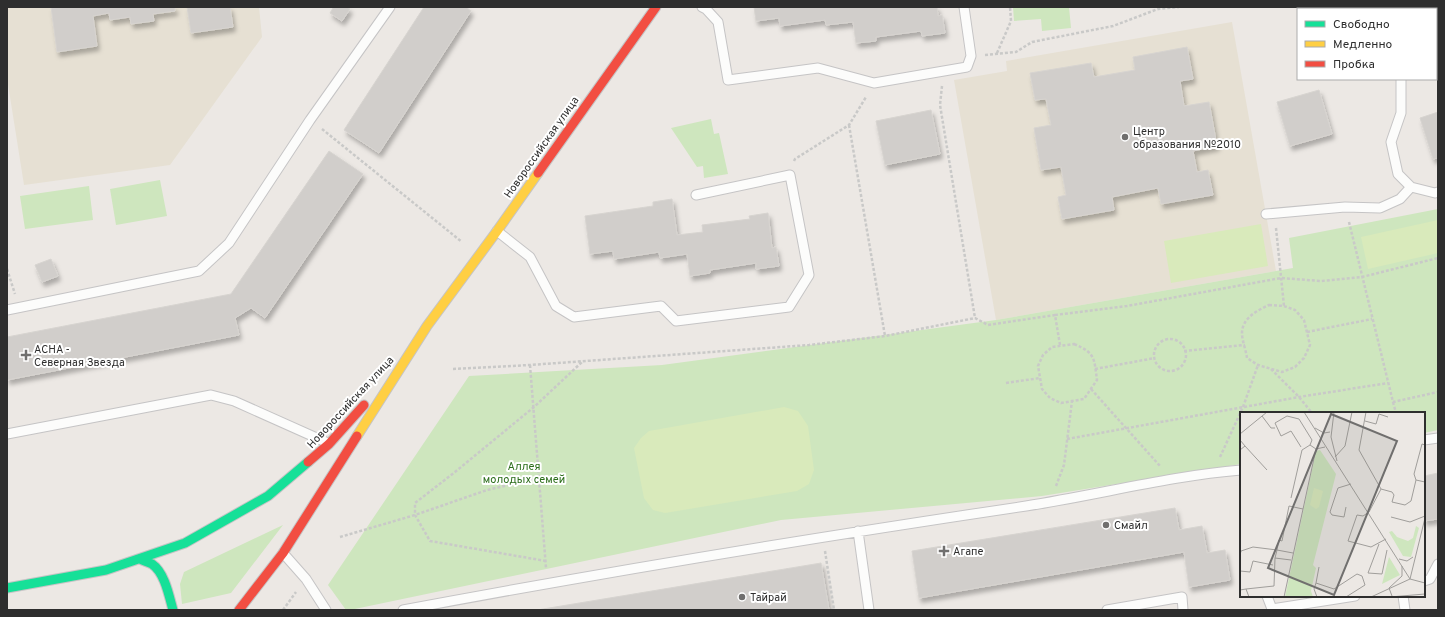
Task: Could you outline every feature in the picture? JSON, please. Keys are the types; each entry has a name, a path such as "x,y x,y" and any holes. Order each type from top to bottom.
{"street":[{"name":"Новороссийская улица","path":"239,610 283,553 428,326 656,7"},
{"name":"Новороссийская улица","path":"7,588 106,570 185,543 231,518 268,496 329,444 405,360"},
{"path":"140,559 152,565 159,573 173,610"}],"lane":[{"path":"7,310 199,271 229,243 310,120 390,7"},
{"path":"702,7 706,9 718,22 728,80 818,68 874,83 967,67 971,56 964,7"},
{"path":"1400,80 1401,113 1391,142 1398,174 1411,187 1435,193 1438,192"},
{"path":"497,231 530,257 556,306 574,317 661,306 676,322 789,307 809,275 790,175 696,195"},
{"path":"1270,214 1345,206 1380,208 1400,199 1411,187"},
{"path":"7,434 211,395 234,401 329,444"},
{"path":"1425,440 1438,438"},
{"path":"403,610 547,583 858,531 1049,502 1213,472 1240,470"},
{"path":"858,531 869,610"},
{"path":"283,553 306,579 326,610"},
{"path":"1425,581 1430,579 1438,564"},
{"path":"1108,610 1182,597 1183,610"},
{"path":"1267,597 1271,610 1345,597"},
{"path":"1403,597 1405,610"}],"path":[{"path":"997,54 1012,21 1010,7"},
{"path":"971,56 1016,52 1032,42 1113,26 1158,9 1179,7"},
{"path":"943,71 940,105 975,318"},
{"path":"790,175 795,159 848,126 874,83"},
{"path":"310,120 479,256"},
{"path":"848,126 885,336"},
{"path":"1345,206 1396,412"},
{"path":"1270,214 1281,278 1284,306"},
{"path":"453,369 582,362 809,345 885,336 975,318 988,325 1126,306 1281,278 1321,281 1362,277 1438,258"},
{"path":"7,269 19,308"},
{"path":"1269,305 1284,306 1295,310 1304,320 1307,332 1310,345 1304,358 1295,367 1282,372 1258,365 1247,358 1242,332 1247,320 1257,310 1269,305"},
{"path":"1055,315 1060,345"},
{"path":"1307,332 1372,320"},
{"path":"1166,339 1172,339 1178,341 1183,346 1184,352 1186,358 1183,364 1174,371 1167,371 1161,369 1157,364 1154,352 1156,346 1160,342 1166,339"},
{"path":"1074,344 1085,348 1093,357 1095,368 1097,380 1084,399 1061,403 1050,398 1042,389 1038,366 1043,355 1052,347 1074,344"},
{"path":"1184,352 1245,345"},
{"path":"1095,368 1155,358"},
{"path":"546,561 430,541 415,514 415,503 534,407 582,362"},
{"path":"530,365 547,583"},
{"path":"1241,412 1258,365"},
{"path":"1270,369 1299,397 1311,412"},
{"path":"1006,383 1040,378"},
{"path":"1067,439 1299,397 1388,383"},
{"path":"1091,389 1173,480"},
{"path":"1393,402 1438,392"},
{"path":"1049,502 1064,465 1072,401"},
{"path":"1213,472 1240,414"},
{"path":"340,537 487,490 539,478"},
{"path":"823,537 834,610"},
{"path":"283,610 306,579"}],"shaded area":[{"path":"7,7 259,7 262,37 170,165 24,185 7,78"},
{"path":"1232,22 1276,271 996,320 954,80 1007,71 1006,61"}],"green space":[{"path":"1013,7 1069,7 1071,28 1042,31 1041,19 1014,21"},
{"path":"711,119 714,134 719,133 728,174 704,178 703,166 697,167 671,128"},
{"path":"160,180 167,216 116,225 110,189"},
{"path":"89,186 93,220 25,229 20,196"},
{"name":"Аллея молодых семей","path":"1438,209 1438,430 1425,433 1425,412 1240,412 1240,464 1042,496 781,520 350,610 346,610 328,585 469,376 662,365 996,320 1293,268 1289,238"},
{"path":"1438,220 1438,253 1368,269 1361,237"},
{"path":"1261,224 1268,266 1171,283 1164,241"},
{"path":"784,407 798,411 808,426 814,470 809,484 797,491 665,513 653,510 644,498 634,448 641,438 649,431"},
{"path":"283,525 231,593 182,604 180,584 184,572"}],"building":[{"path":"51,7 175,7 175,11 153,14 154,21 131,24 130,17 110,20 109,13 93,16 97,46 57,52"},
{"path":"187,7 230,7 233,27 191,33"},
{"path":"331,7 347,7 350,9 342,21 330,13 333,8"},
{"path":"424,7 466,7 471,11 379,153 344,130"},
{"path":"754,7 937,7 938,16 942,15 945,33 922,36 921,31 876,37 876,41 856,43 853,22 826,25 825,20 780,26 779,18 756,21"},
{"path":"1438,7 1438,46 1437,8 1426,8"},
{"name":"Центр образования №2010","path":"1187,47 1193,79 1180,81 1184,106 1209,102 1217,146 1193,151 1197,172 1208,170 1213,195 1161,204 1158,188 1112,197 1114,210 1062,219 1058,197 1066,195 1061,167 1041,170 1034,128 1051,125 1046,99 1035,100 1030,73 1091,63 1094,77 1135,70 1133,57"},
{"path":"1319,90 1332,134 1290,146 1277,102"},
{"path":"931,110 940,154 885,165 876,121"},
{"path":"1438,112 1438,158 1433,159 1420,118"},
{"path":"329,151 363,174 265,318 251,308 235,318 239,335 7,380 7,337 231,294"},
{"path":"672,199 677,235 703,232 702,225 750,219 749,216 768,213 772,248 776,247 779,266 756,269 756,263 710,270 710,273 690,276 687,254 660,258 659,252 614,259 613,251 590,254 585,216 653,206 653,202"},
{"path":"51,259 58,276 42,282 35,265"},
{"path":"1438,473 1438,519 1425,521 1425,476"},
{"path":"1175,508 1179,530 1202,526 1207,553 1225,550 1230,580 1189,587 1184,552 919,598 912,551"},
{"path":"821,563 829,610 537,610"}],"traffic: fast":[{"path":"7,588 106,570 185,543 268,496 308,462"},
{"path":"140,559 152,564 160,573 166,585 173,610"}],"traffic: slow":[{"path":"357,436 427,326 538,173"}],"traffic: jam":[{"path":"538,173 656,7"},
{"path":"308,462 329,444 364,405"},
{"path":"239,610 283,553 357,436"}],"place":[{"name":"Центр образования №2010","path":"1125,137"},
{"name":"АСНА - Северная Звезда","path":"26,355"},
{"name":"Смайл","path":"1106,525"},
{"name":"Агапе","path":"944,551"},
{"name":"Тайрай","path":"742,597"}]}
